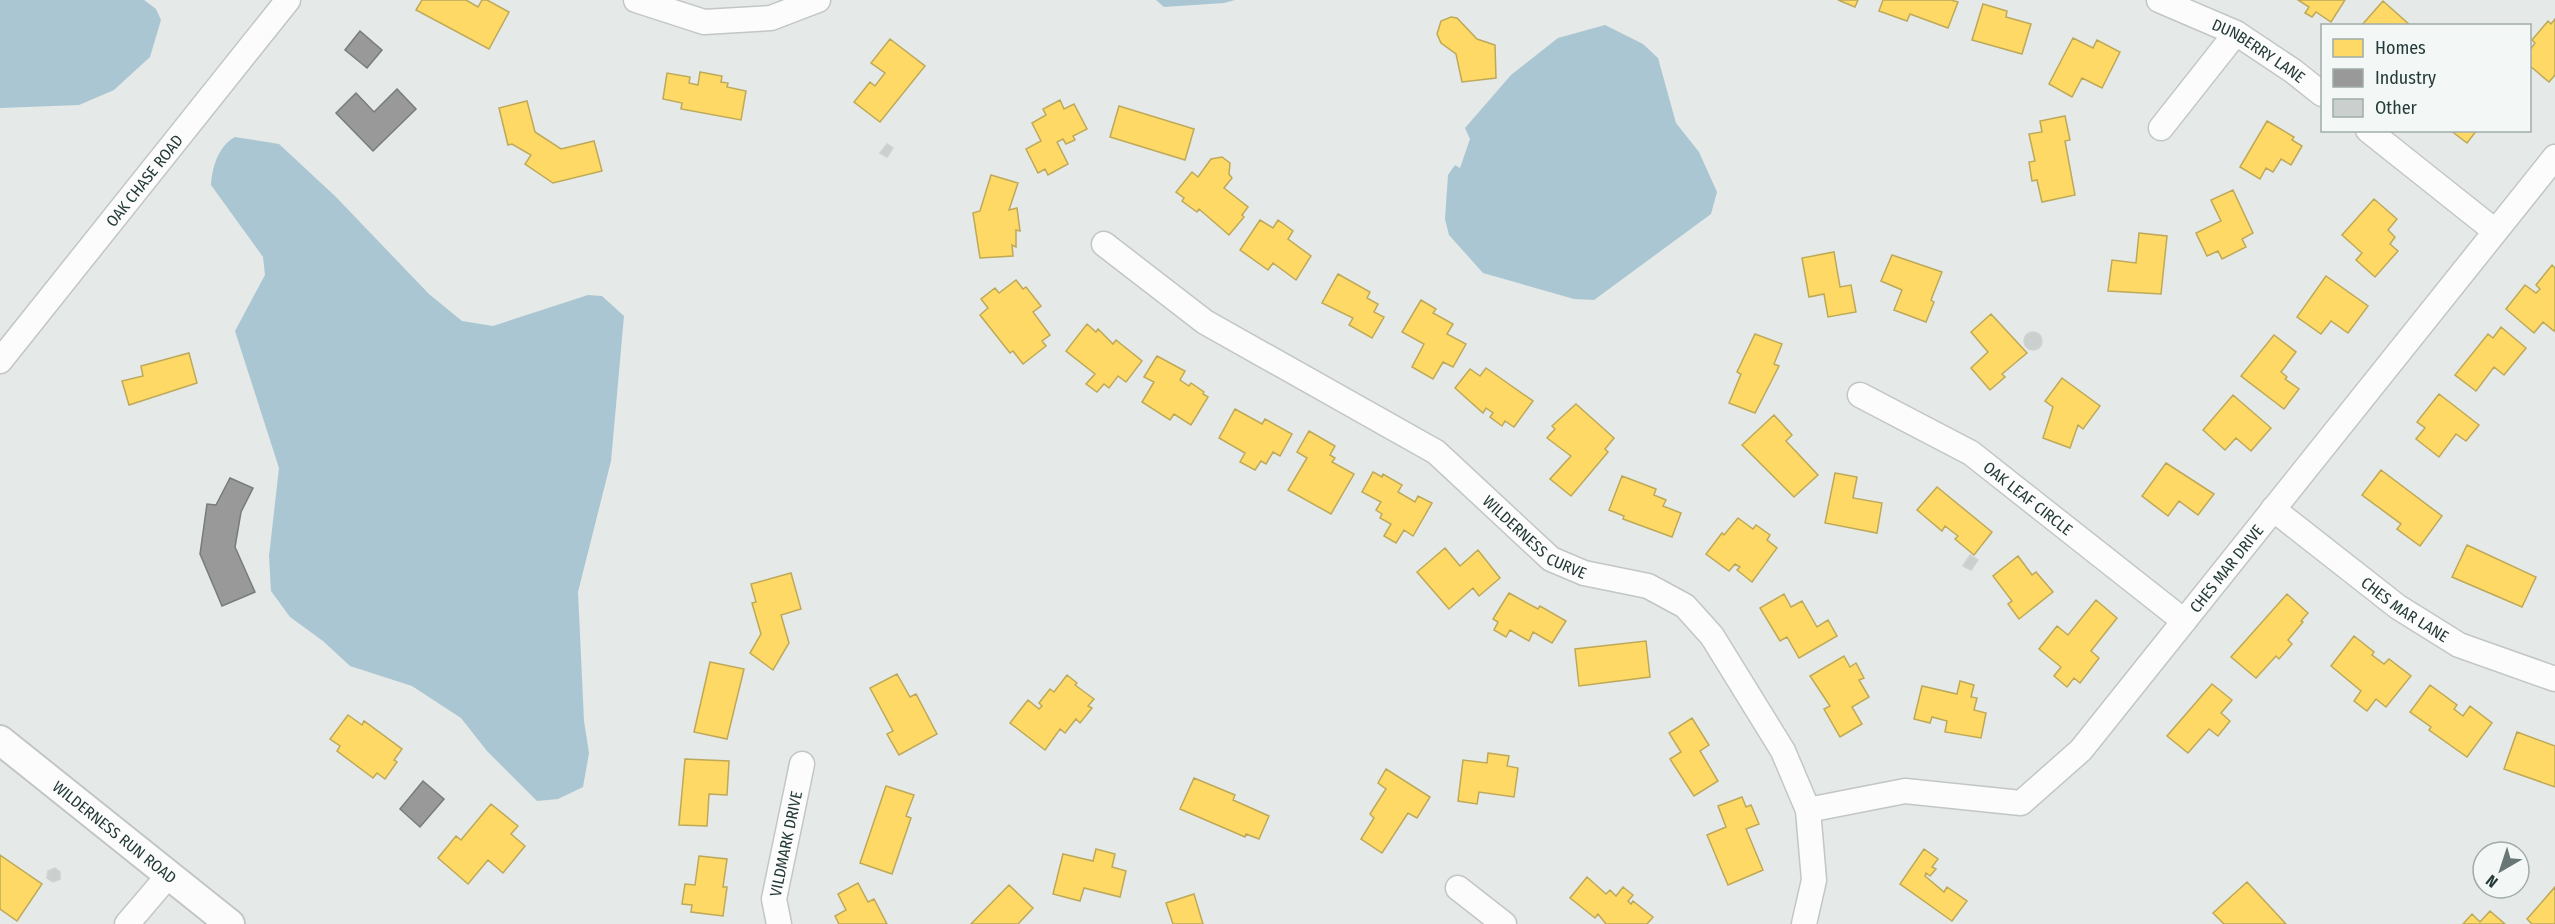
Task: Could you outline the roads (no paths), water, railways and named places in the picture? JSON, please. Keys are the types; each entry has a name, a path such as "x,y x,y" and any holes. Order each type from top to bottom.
{"street":[{"name":"OAK CHASE ROAD","path":"0,361 288,0"},
{"path":"636,0 704,22 771,18 818,0"},
{"name":"DUNBERRY LANE","path":"2159,0 2236,33 2294,71 2321,93"},
{"path":"2161,128 2236,33"},
{"path":"2371,132 2495,231"},
{"name":"CHES MAR DRIVE","path":"1808,810 1905,791 2021,802 2081,750 2555,157"},
{"name":"WILDERNESS CURVE","path":"1104,244 1205,322 1436,452 1551,558 1584,573 1648,586 1685,606 1712,636 1783,751 1808,810 1814,880 1804,924"},
{"name":"OAK LEAF CIRCLE","path":"1860,395 1971,453 2184,621"},
{"name":"CHES MAR LANE","path":"2273,509 2398,607 2459,645 2555,679"},
{"name":"WILDERNESS RUN ROAD","path":"0,740 230,924"},
{"name":"VILDMARK DRIVE","path":"779,924 774,899 802,764"},
{"path":"127,924 168,876"},
{"path":"1458,888 1504,924"}],"water":[{"path":"0,0 144,0 156,9 161,20 150,57 114,90 79,105 0,108"},
{"path":"1156,0 1235,0 1224,3 1164,7"},
{"path":"1605,25 1643,44 1658,58 1676,123 1699,152 1717,192 1711,214 1594,300 1574,299 1483,273 1449,235 1445,219 1448,175 1455,165 1460,168 1470,139 1465,128 1511,75 1558,38"},
{"path":"235,137 279,144 335,196 429,294 462,321 493,326 588,295 602,296 624,316 611,461 578,592 584,721 589,753 583,787 558,799 537,801 487,751 461,718 412,686 350,666 323,641 290,617 271,591 269,556 279,468 235,331 265,275 263,257 211,185 220,152"}]}
